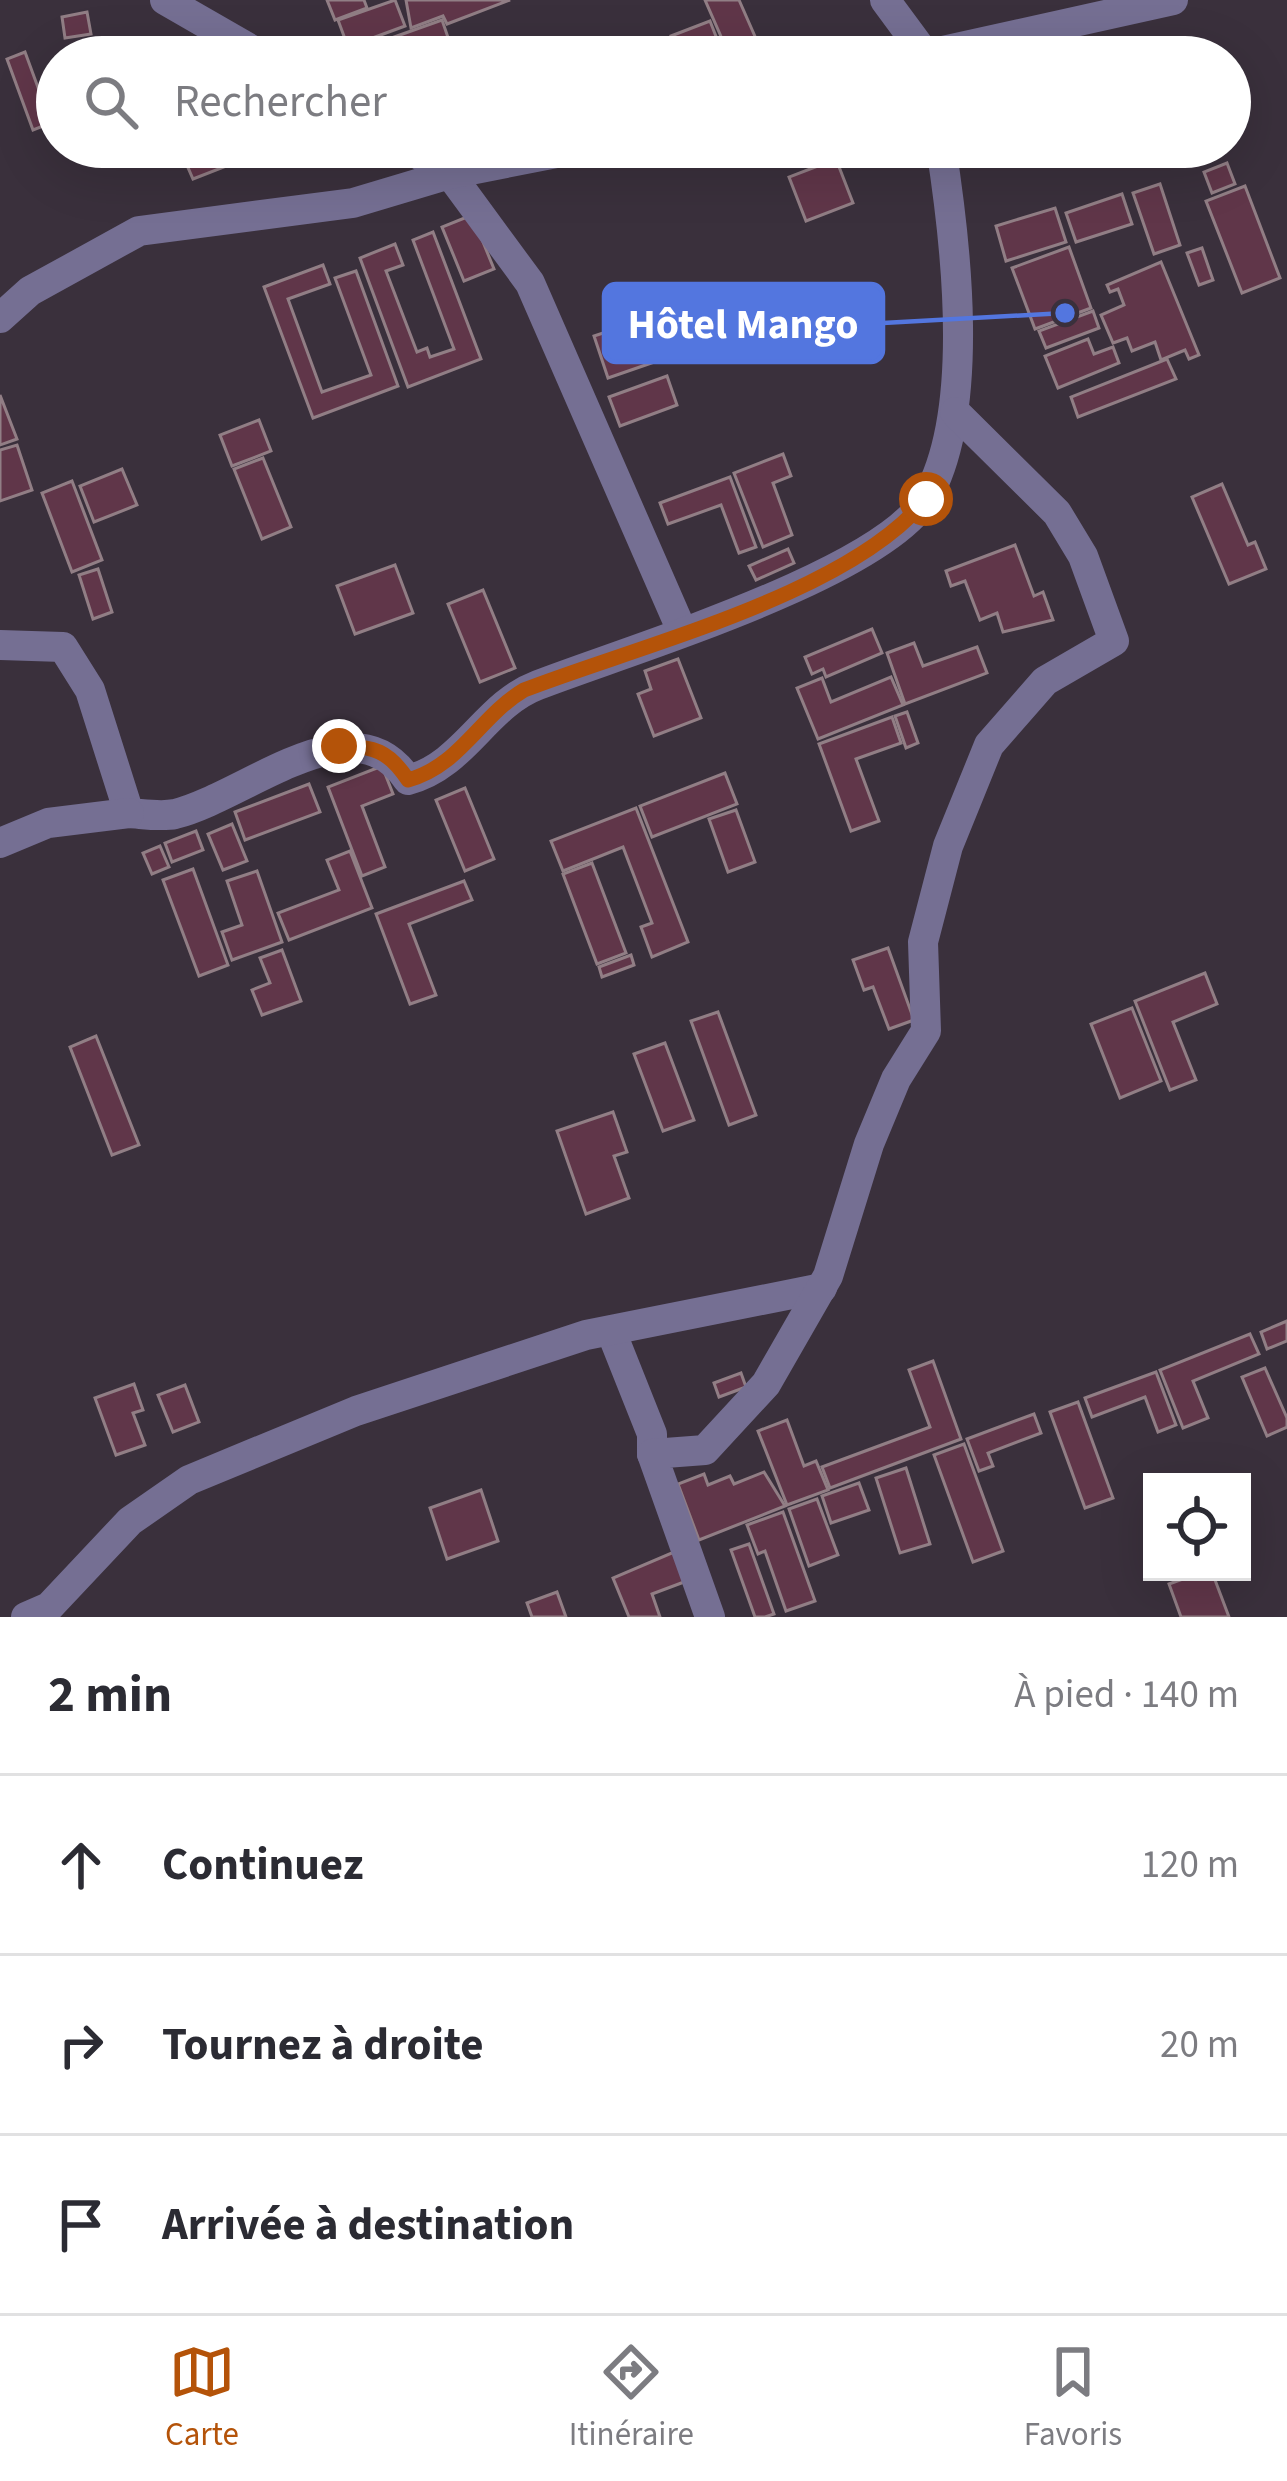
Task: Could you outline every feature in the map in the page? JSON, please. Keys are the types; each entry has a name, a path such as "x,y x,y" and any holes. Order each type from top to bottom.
{"street":[{"path":"165,0 228,36"},
{"path":"885,0 909,36"},
{"path":"1012,36 1173,0"},
{"path":"442,168 530,283 682,631"},
{"path":"0,318 29,291 139,231 353,203 476,168"},
{"path":"0,843 48,823 129,813 173,814 339,746 372,746 394,758 408,780 429,775 466,747 506,701 524,690 814,581 909,520 933,483 955,412 956,239 944,168"},
{"path":"652,1454 705,1450 766,1384 822,1288 869,1144 896,1078 926,1031 923,942 948,846 989,745 1046,681 1114,641 1083,556 1057,513 955,412"},
{"path":"0,645 63,647 79,665 129,813"},
{"path":"26,1617 49,1606 130,1521 189,1480 356,1411 611,1331 822,1288"},
{"path":"611,1331 652,1434 652,1454 710,1617"}],"building":[{"path":"327,0 364,0 367,8 335,20"},
{"path":"395,0 405,26 378,36 344,36 338,20"},
{"path":"406,0 510,0 447,24 443,16 411,28"},
{"path":"705,0 739,0 755,36 721,36"},
{"path":"87,12 91,34 65,36 62,17"},
{"path":"442,20 448,36 397,36"},
{"path":"710,21 716,36 671,36"},
{"path":"25,52 36,82 36,129 33,130 7,59"},
{"path":"188,168 221,168 193,179"},
{"path":"812,168 839,168 853,203 806,221 789,177"},
{"path":"1229,168 1235,184 1212,193 1204,172"},
{"path":"1160,184 1180,245 1154,254 1133,193"},
{"path":"1245,186 1280,278 1242,293 1206,201"},
{"path":"1122,194 1132,224 1076,242 1066,213"},
{"path":"1055,208 1066,242 1006,261 996,226"},
{"path":"472,215 494,269 464,281 442,227"},
{"path":"433,232 481,359 408,387 360,258 395,244 403,265 386,271 417,352 427,348 430,357 454,349 413,240"},
{"path":"1069,247 1091,308 1035,329 1012,268"},
{"path":"1202,248 1213,280 1199,285 1187,253"},
{"path":"1161,262 1199,355 1189,359 1185,350 1161,360 1155,342 1132,351 1127,338 1113,343 1101,315 1124,305 1118,289 1110,292 1107,285"},
{"path":"323,265 330,284 288,299 322,392 371,375 335,278 356,271 398,386 313,418 264,287"},
{"path":"1093,311 1099,328 1046,348 1039,331"},
{"path":"649,318 663,359 608,378 594,336"},
{"path":"1088,339 1094,354 1113,347 1119,363 1058,388 1045,356"},
{"path":"1167,359 1176,379 1078,417 1071,397"},
{"path":"667,376 677,405 620,426 609,397"},
{"path":"0,395 17,439 0,445"},
{"path":"259,420 271,451 232,466 220,435"},
{"path":"17,445 32,490 0,501 0,450"},
{"path":"783,454 791,476 773,483 792,535 763,547 734,473"},
{"path":"263,458 291,527 262,539 234,469"},
{"path":"122,469 137,505 94,522 80,486"},
{"path":"730,477 756,547 739,553 721,505 668,524 660,503"},
{"path":"72,481 102,560 72,572 42,493"},
{"path":"1222,484 1248,545 1255,542 1266,569 1229,584 1192,497"},
{"path":"1015,545 1034,596 1043,592 1053,620 1003,632 997,613 980,620 965,581 951,586 946,571"},
{"path":"788,549 794,563 756,580 749,566"},
{"path":"395,565 413,613 355,634 337,586"},
{"path":"98,569 112,612 93,619 79,575"},
{"path":"483,590 515,668 480,682 448,604"},
{"path":"872,629 882,653 826,677 823,669 812,674 805,657"},
{"path":"914,643 923,666 977,647 987,673 905,704 887,653"},
{"path":"678,659 701,718 654,736 638,694 651,689 645,671"},
{"path":"891,677 903,705 818,739 797,688 822,678 831,702"},
{"path":"907,712 918,743 906,748 895,716"},
{"path":"892,717 901,743 856,759 879,821 851,831 819,744"},
{"path":"382,766 393,794 362,806 385,867 362,876 328,787"},
{"path":"725,773 737,804 652,837 640,806"},
{"path":"309,784 320,812 245,840 235,812"},
{"path":"465,788 494,859 465,871 436,800"},
{"path":"636,808 688,942 652,957 641,927 652,923 623,847 563,871 551,841"},
{"path":"736,810 755,862 728,872 709,819"},
{"path":"232,824 247,861 223,870 208,834"},
{"path":"196,831 203,850 172,862 165,843"},
{"path":"160,846 169,867 152,874 143,853"},
{"path":"350,851 372,908 289,940 278,913 339,890 327,860"},
{"path":"592,863 626,953 597,964 563,874"},
{"path":"193,869 228,965 199,976 163,880"},
{"path":"257,871 282,942 232,960 222,932 242,925 227,881"},
{"path":"464,881 472,900 409,924 436,995 410,1004 376,914"},
{"path":"888,948 914,1020 889,1029 873,987 864,990 853,960"},
{"path":"282,950 301,1001 262,1015 252,990 270,983 260,958"},
{"path":"631,955 634,965 602,977 599,967"},
{"path":"1205,973 1217,1004 1173,1022 1196,1080 1170,1090 1135,1001"},
{"path":"1132,1008 1161,1081 1120,1098 1091,1024"},
{"path":"718,1012 756,1115 729,1125 691,1021"},
{"path":"96,1036 139,1145 112,1155 70,1047"},
{"path":"665,1043 694,1120 663,1131 634,1054"},
{"path":"613,1112 627,1152 614,1156 629,1198 586,1214 557,1131"},
{"path":"1287,1321 1287,1341 1267,1349 1261,1332"},
{"path":"1250,1334 1259,1354 1193,1381 1208,1418 1183,1428 1160,1370"},
{"path":"933,1361 961,1439 830,1488 822,1467 930,1427 909,1370"},
{"path":"1265,1368 1287,1418 1287,1427 1267,1436 1242,1377"},
{"path":"1156,1372 1176,1425 1158,1432 1145,1397 1092,1417 1085,1398"},
{"path":"741,1373 746,1387 719,1397 714,1383"},
{"path":"134,1384 143,1410 133,1413 145,1445 116,1455 95,1398"},
{"path":"185,1385 199,1422 173,1432 158,1395"},
{"path":"1078,1402 1113,1498 1085,1508 1050,1412"},
{"path":"1034,1414 1041,1433 988,1453 993,1466 979,1471 967,1439"},
{"path":"787,1420 804,1466 816,1461 828,1490 787,1505 758,1431"},
{"path":"964,1444 1003,1551 973,1562 934,1455"},
{"path":"906,1468 930,1544 900,1553 876,1478"},
{"path":"764,1472 785,1506 699,1540 678,1484 704,1474 708,1485 730,1476 734,1484"},
{"path":"859,1483 869,1510 831,1523 822,1496"},
{"path":"481,1490 498,1541 447,1559 430,1508"},
{"path":"817,1499 838,1555 809,1566 789,1509"},
{"path":"783,1512 815,1601 786,1611 765,1551 758,1554 747,1525"},
{"path":"749,1544 774,1614 765,1617 755,1617 731,1550"},
{"path":"674,1552 684,1582 652,1594 660,1617 629,1617 613,1578"},
{"path":"1215,1581 1229,1617 1181,1617 1169,1584"},
{"path":"557,1592 566,1617 532,1617 527,1603"}],"place":[{"name":"Hôtel Mango","path":"1065,313"}],"route":[{"path":"339,746 372,746 394,758 408,780 429,775 466,747 506,701 524,690 814,581 909,520 926,499"}]}
